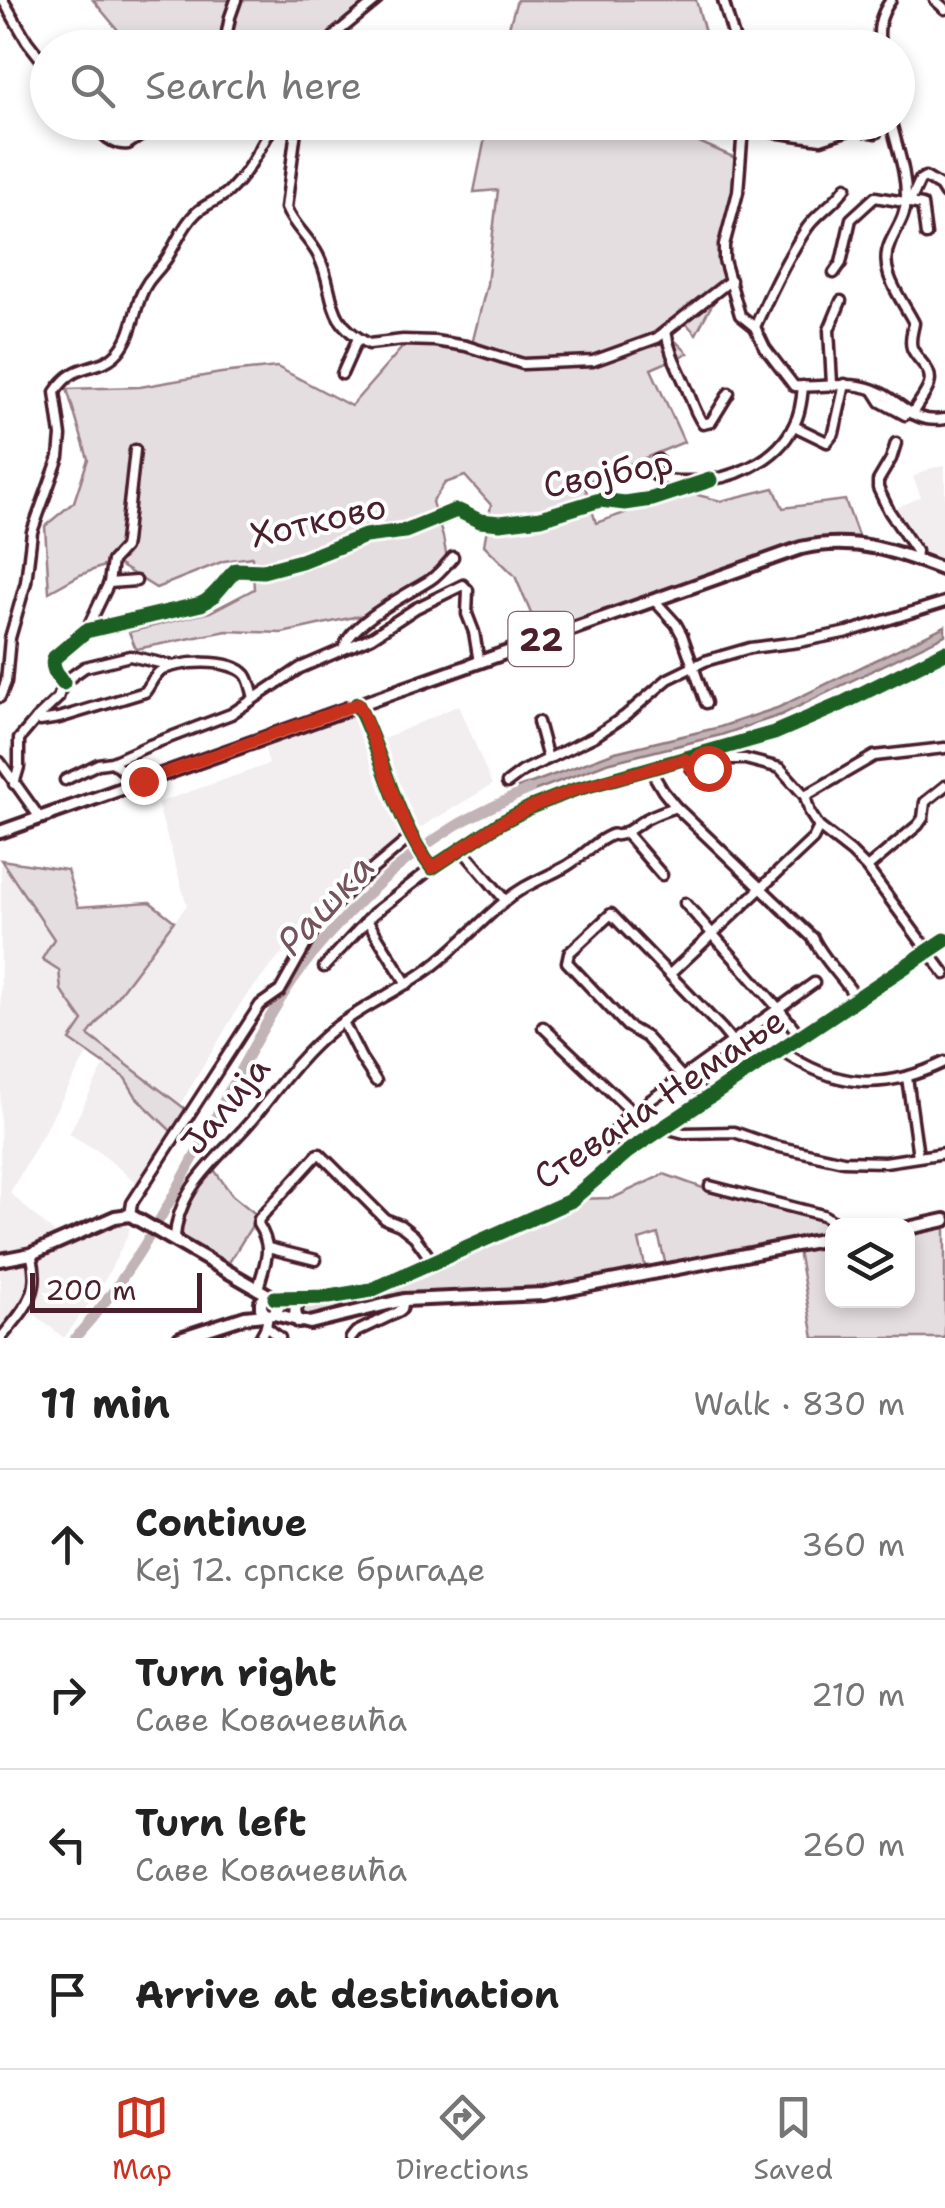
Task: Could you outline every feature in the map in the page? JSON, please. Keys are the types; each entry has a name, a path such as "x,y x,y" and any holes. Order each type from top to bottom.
{"main road":[{"name":"22","path":"0,832 810,546 869,544 945,570"},
{"path":"0,1260 30,1254 114,1217 133,1216 297,1321 324,1320 404,1300 537,1295 825,1239"},
{"path":"915,1226 945,1220"},
{"path":"297,1321 295,1308 302,1298"},
{"path":"180,1338 245,1317 267,1305"}],"street":[{"path":"3,0 30,44"},
{"path":"228,30 236,0"},
{"path":"340,30 377,0"},
{"path":"724,0 732,30"},
{"path":"878,30 891,0"},
{"path":"110,140 122,145 134,140"},
{"path":"0,697 6,682 10,638 26,582 32,532 60,457 54,398 60,384 68,375 115,356 125,342 146,285 188,223 196,213 232,189 265,140"},
{"path":"295,140 286,208 320,259 337,316 349,331 369,344 403,340 466,346 523,364 593,361 657,338 731,280"},
{"path":"739,140 738,192 723,251 740,315 754,328 794,386 859,385 916,416 931,421 945,419"},
{"path":"896,140 908,201"},
{"path":"916,416 930,376 912,348 914,322 894,290 886,257 920,180 925,177 945,194"},
{"path":"754,328 782,268 810,224 846,187"},
{"path":"834,273 841,263 850,219 876,197 922,205 926,235"},
{"path":"832,384 829,330 841,301"},
{"name":"Својбор","path":"666,331 674,365 703,424 711,422 729,393"},
{"path":"342,374 358,338"},
{"path":"803,386 794,426 827,442 834,433 845,384"},
{"path":"874,390 879,400 890,407 916,416"},
{"path":"890,407 890,418"},
{"name":"Својбор","path":"658,460 654,470 664,480 726,478 766,458 794,426"},
{"path":"896,443 878,488 888,511 916,551 915,559"},
{"path":"64,683 53,663 86,631 109,583 112,562 124,548 135,450"},
{"name":"Својбор","path":"516,522 568,512 600,500 625,503 652,499 710,480"},
{"name":"Хотково","path":"86,631 211,600 236,570 263,571 282,566 365,536 420,527 454,511 480,521 516,522"},
{"path":"344,648 349,637 384,606 435,576 453,558"},
{"path":"109,583 136,581"},
{"path":"65,780 231,714 300,668 372,637 416,608 463,585 468,590 467,614 479,662"},
{"path":"654,600 682,634 706,703"},
{"path":"507,783 595,736 625,716 668,678 693,667 750,648 848,632 945,602"},
{"path":"324,967 367,920 429,865 531,807 574,790 784,729 945,652"},
{"path":"14,784 19,768 19,740 58,698 64,683 86,667 130,656 173,666 222,662 246,675 254,698"},
{"path":"36,719 58,718 145,692 156,675 173,666"},
{"path":"358,704 413,841 429,865"},
{"path":"538,722 548,759"},
{"path":"805,796 874,756 945,748"},
{"path":"685,759 700,772 725,759 740,758 780,768 805,796 818,827 866,868 945,974"},
{"path":"0,762 40,818"},
{"path":"112,762 132,778 143,781"},
{"path":"650,769 676,807 813,938 825,961 856,998"},
{"path":"866,868 918,826 925,802 945,786"},
{"name":"Јалија","path":"174,1240 180,1208 210,1164 304,1055 343,1022 407,984 455,948 505,900 570,865 606,838 676,807"},
{"path":"754,1068 670,974 815,836 818,827"},
{"path":"625,832 662,875"},
{"path":"133,1216 132,1203 260,1005 280,991 317,925 355,884 413,841"},
{"path":"460,848 505,900"},
{"path":"685,903 801,1037"},
{"name":"Стевана Немање","path":"670,974 611,914 570,953 566,962 707,1100"},
{"path":"367,920 407,984"},
{"name":"Стевана Немање","path":"267,1305 366,1291 570,1201 616,1161 945,940"},
{"name":"Стевана Немање","path":"616,1161 611,1149 613,1136 632,1112 814,983"},
{"path":"343,1022 376,1080"},
{"name":"Стевана Немање","path":"542,1027 632,1112"},
{"path":"781,1050 851,1082 886,1082 945,1062"},
{"path":"906,1077 918,1156"},
{"path":"665,1128 684,1133 730,1131 838,1161 890,1162 945,1153"},
{"path":"260,1338 267,1305 268,1248 258,1224 262,1214 315,1156 320,1154 385,1219 414,1236 427,1254 429,1266"},
{"path":"710,1186 826,1218"},
{"path":"268,1248 316,1260"},
{"path":"1,1338 32,1298 35,1274 30,1254"},
{"path":"351,1338 398,1312 404,1300"},
{"path":"267,1305 280,1338"}],"shaded area":[{"path":"93,0 366,0 347,30 118,30"},
{"path":"517,0 696,0 704,30 508,30"},
{"path":"485,140 694,140 740,160 723,251 733,287 716,300 696,334 682,319 668,334 688,353 651,369 684,442 584,483 596,523 686,492 721,501 774,488 783,508 845,500 859,538 836,536 795,544 541,637 515,576 484,545 491,505 465,476 445,483 432,502 448,564 363,615 282,633 227,631 136,649 129,632 210,612 254,589 252,557 224,561 156,588 114,562 49,592 45,526 74,502 88,459 67,389 140,387 277,367 351,406 407,342 470,352 487,284 498,190 474,192"},
{"path":"945,466 945,570 915,559 916,551 889,511 921,497 913,477"},
{"path":"945,626 945,635 781,715 721,735 607,763 521,796 518,788 615,752 720,727 777,708"},
{"path":"459,705 492,785 410,834 294,939 243,1000 180,1105 88,1035 187,905 157,803 269,764 263,743 358,708 377,742"},
{"path":"1,860 55,939 61,990 83,1021 70,1040 88,1052 10,1193 60,1238 0,1254"},
{"path":"1,860 67,870 78,907 150,902 174,921 88,1035 188,1111 173,1133 137,1098 125,1078 70,1040 83,1021 61,990 59,970 42,959 54,939"},
{"path":"105,1063 125,1078 137,1098 173,1133 139,1185 98,1151 69,1134"},
{"path":"210,1164 232,1195 258,1216 225,1269 175,1240 176,1219"},
{"path":"664,1174 711,1191 822,1218 825,1308 915,1308 915,1226 945,1220 945,1338 814,1338 797,1245 667,1269 658,1234 639,1240 647,1274 584,1287 414,1299 304,1323 295,1311 303,1298 366,1291 574,1199 613,1198"},
{"path":"121,1223 130,1228 126,1239 102,1286 64,1338 26,1308 0,1338 0,1265 37,1258 105,1226"}],"waterway":[{"name":"Рашка","path":"75,1338 144,1245 266,1024 312,955 348,913 433,840 530,789"}],"cycle path":[{"path":"63,683 54,668 54,658 86,631 201,604 236,570 263,571 301,561 365,536 405,531 454,511 480,521 500,523 541,518 600,500 625,503 652,499 710,480"},
{"path":"357,704 399,810 432,868 531,807 574,790 774,733 945,652"},
{"path":"275,1298 329,1297 371,1290 570,1201 627,1152 945,940"}],"route":[{"path":"143,781 358,704 411,837 434,868 500,823 574,790 685,759 695,771 708,768"}]}
